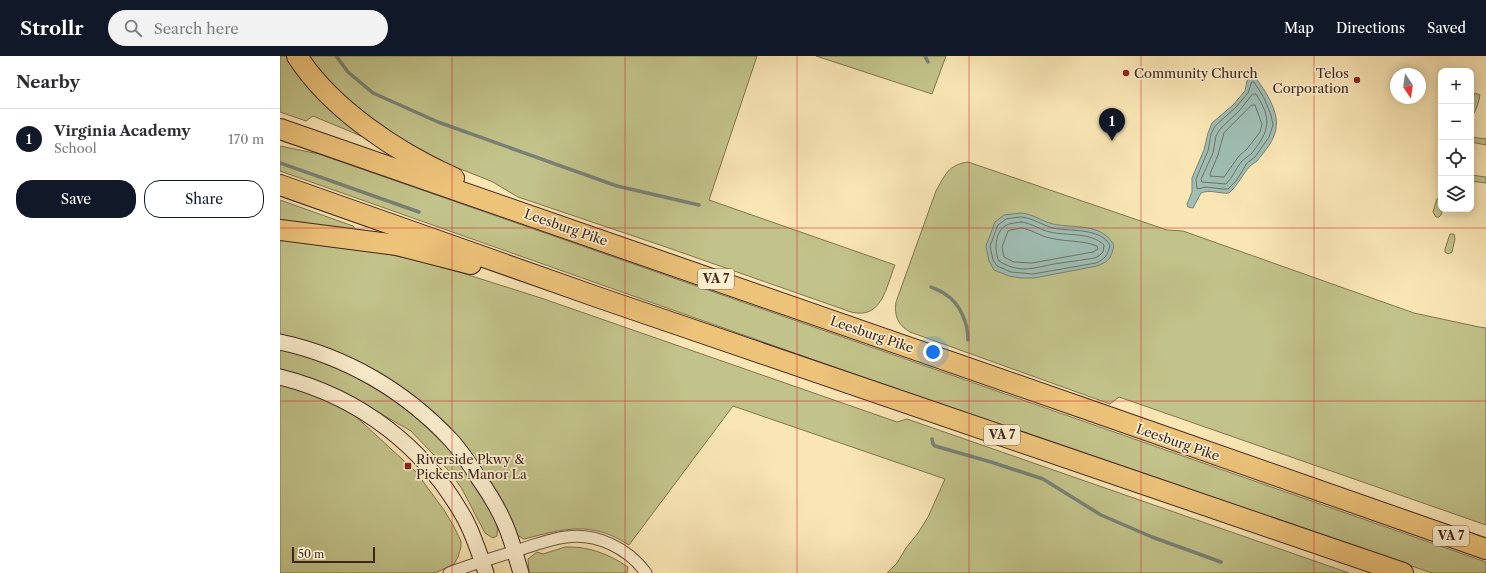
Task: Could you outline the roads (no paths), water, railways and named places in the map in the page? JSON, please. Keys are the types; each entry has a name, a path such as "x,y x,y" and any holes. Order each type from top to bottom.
{"highway":[{"path":"297,56 304,67 338,104 373,132 441,172 555,222"},
{"name":"Leesburg Pike","path":"280,129 555,222 1147,431 1486,548"},
{"name":"VA 7","path":"280,185 600,298 1403,573"},
{"path":"280,230 397,245 600,298"},
{"path":"1416,524 1486,539"}],"main road":[{"path":"280,342 317,353 366,374 402,396 424,414 451,441 487,491 505,524 521,573"},
{"path":"280,377 324,391 345,401 389,429 410,446 432,470 466,520 484,567"}],"street":[{"path":"449,573 484,567 514,551 566,537 584,537 604,541 624,551 642,567 646,573"}],"water":[{"path":"1253,74 1268,96 1275,113 1276,130 1272,141 1229,193 1208,191 1201,193 1193,208 1188,207 1187,204 1192,192 1192,178 1204,150 1212,123 1233,105 1245,91 1247,81"},
{"path":"1021,213 1053,224 1087,228 1102,233 1114,245 1111,256 1107,261 1097,266 1034,278 1009,276 994,270 989,261 986,246 995,222 1004,215"}],"waterway":[{"path":"336,56 348,72 373,93 438,122 617,186 699,205"},
{"path":"925,56 928,62"},
{"path":"280,163 419,212"},
{"path":"931,287 942,292 959,308 967,327 968,340"},
{"path":"932,439 935,446 1043,479 1101,515 1152,537 1221,562"}],"place":[{"name":"Community Church","path":"1126,73"},
{"name":"Telos Corporation","path":"1357,80"},
{"name":"Virginia Academy","path":"1112,141"},
{"name":"Riverside Pkwy & Pickens Manor La","path":"408,466"}]}
